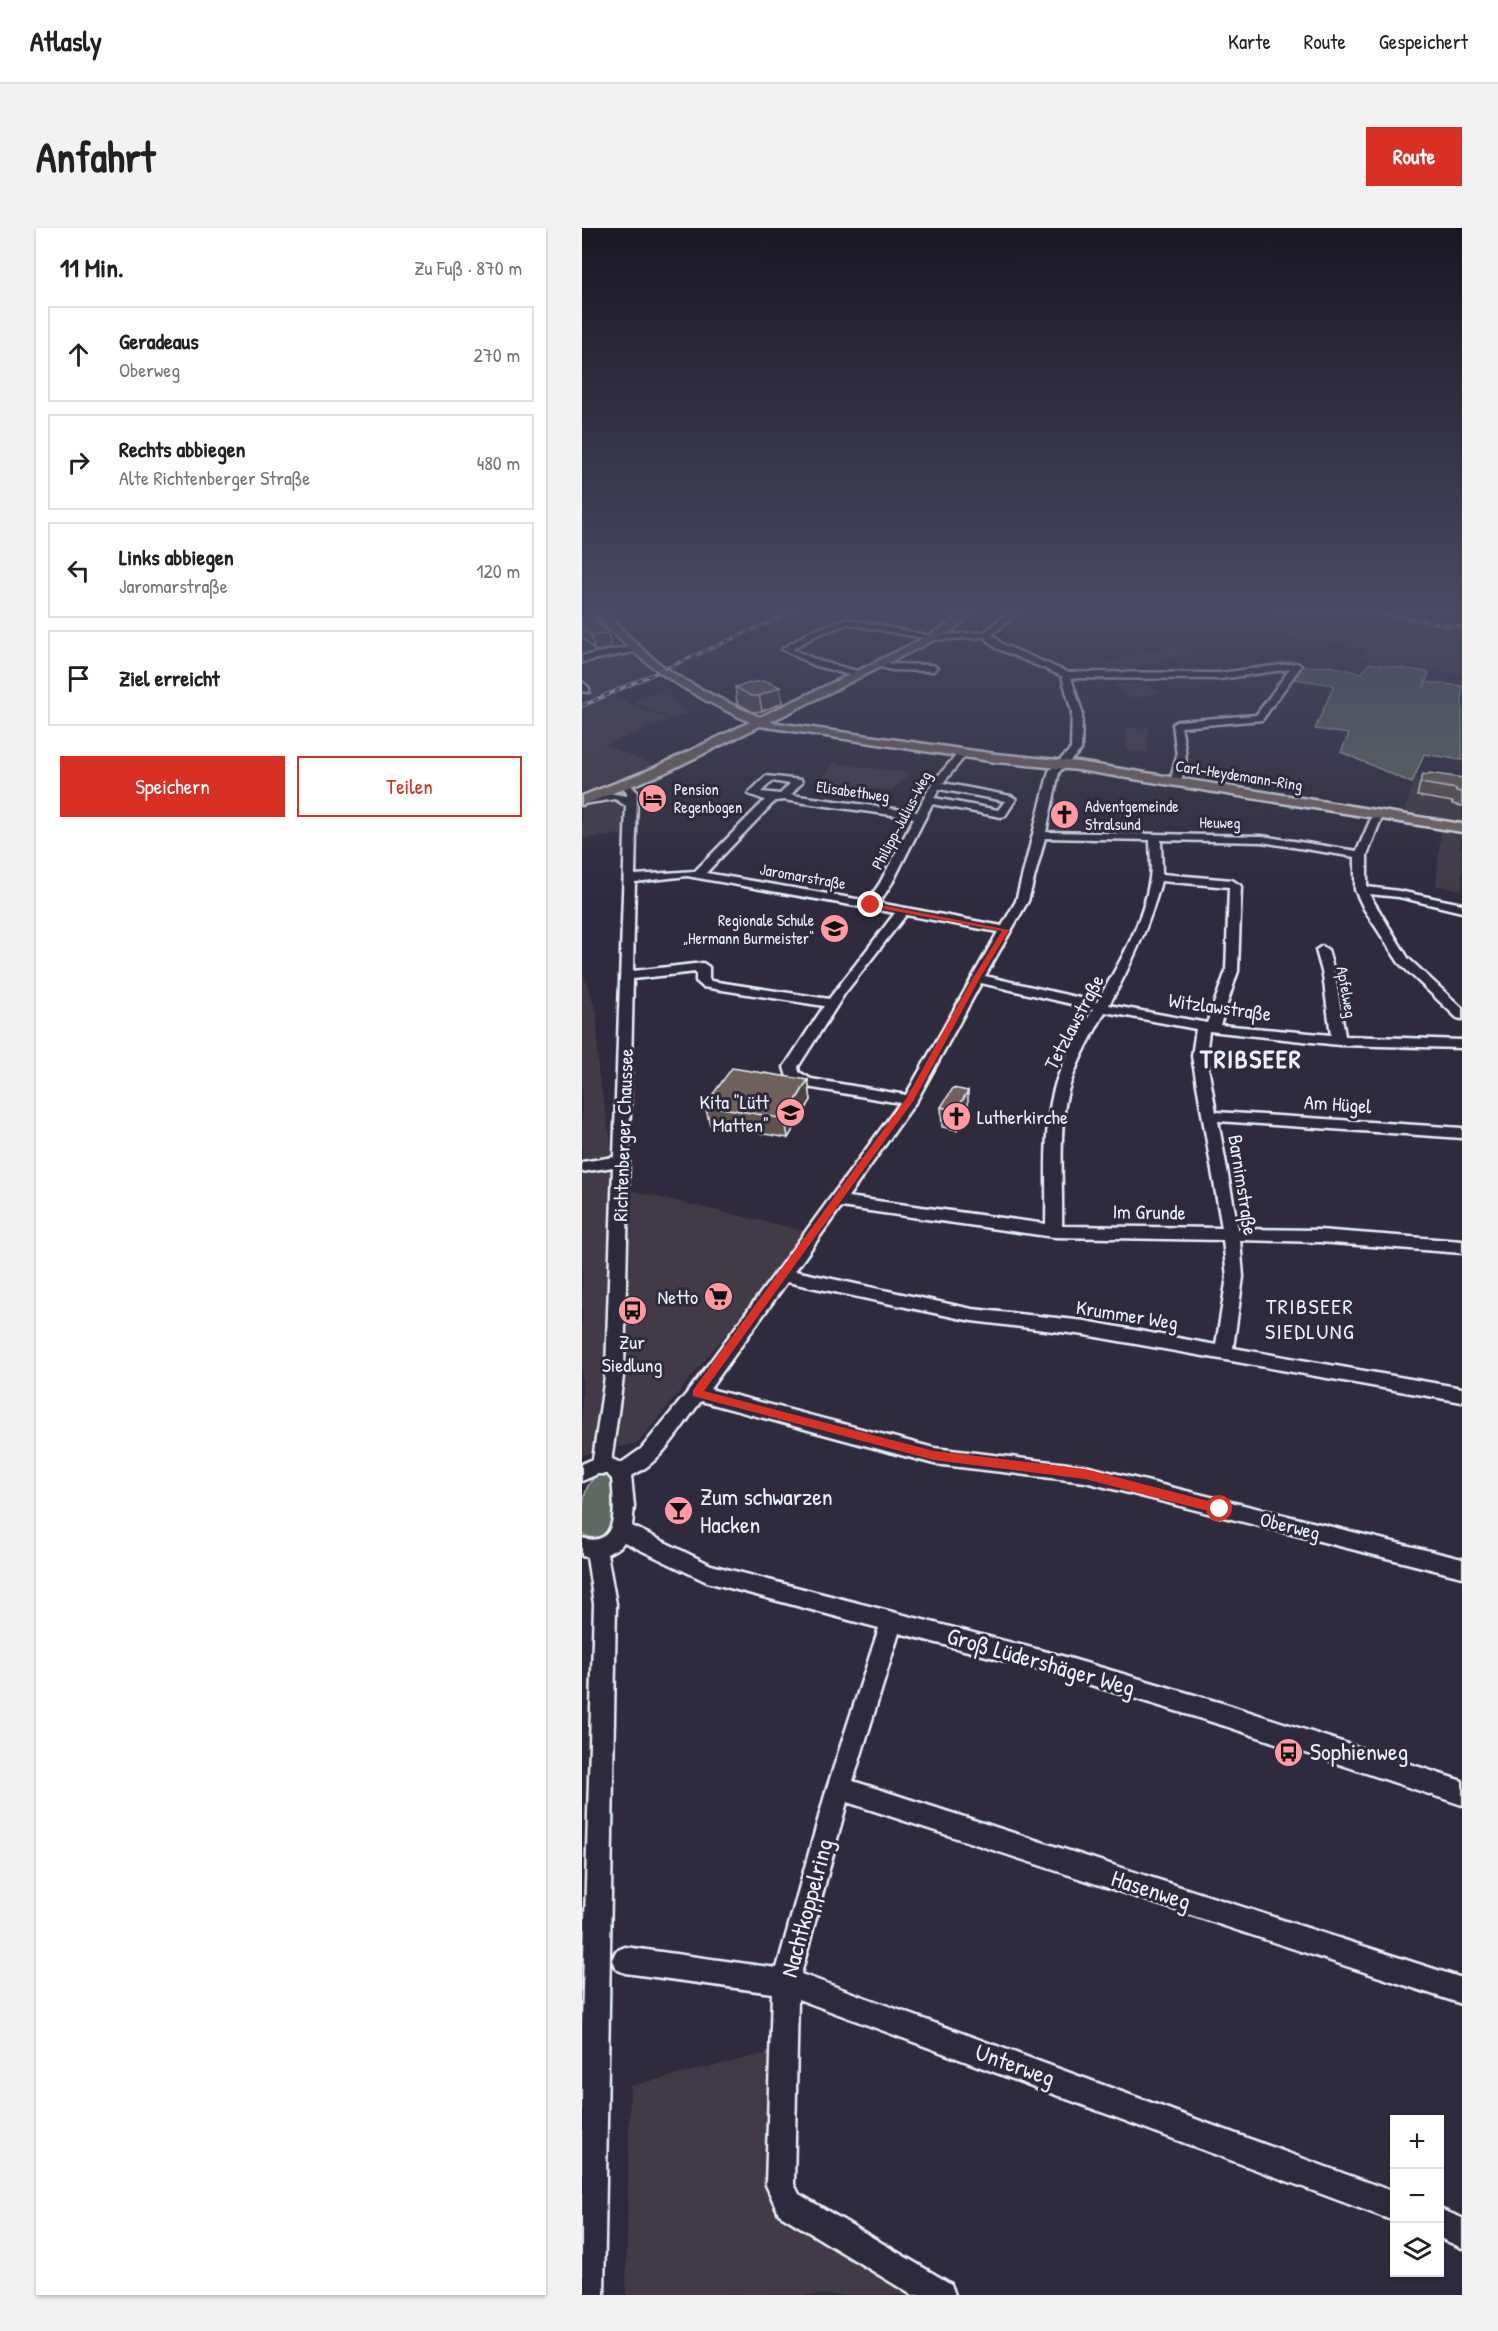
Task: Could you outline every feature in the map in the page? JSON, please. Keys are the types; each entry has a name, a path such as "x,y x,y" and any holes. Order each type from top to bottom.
{"main road":[{"name":"Carl-Heydemann-Ring","path":"721,704 758,722 1175,782 1462,828"},
{"path":"582,801 625,785 795,704"},
{"path":"731,710 739,725 732,735"}],"street":[{"path":"582,1473 634,1466 648,1455 785,1275 910,1100 976,978 1022,901 1054,771 1076,750 1077,712 1075,704"},
{"path":"1175,782 1181,766 1176,726 1178,724 1259,718 1269,704"},
{"name":"Philipp-Julius-Weg","path":"871,905 886,883 936,785 963,753"},
{"name":"Richtenberger Chaussee","path":"621,1530 624,1520 622,1478 611,1468 603,1455 615,1370 622,1161 632,792 625,785"},
{"path":"928,800 1001,814 1011,799 936,785"},
{"path":"582,801 616,796 626,799 631,805"},
{"name":"Elisabethweg","path":"697,875 778,797 919,815"},
{"path":"1378,814 1361,855 1361,890 1370,909 1403,960 1462,1015"},
{"name":"Heuweg","path":"1040,835 1262,839 1361,855"},
{"name":"Tetzlawstraße","path":"1054,1231 1056,1123 1060,1093 1073,1058 1130,957 1149,905 1156,877 1155,837"},
{"name":"Jaromarstraße","path":"629,879 687,873 1006,930"},
{"name":"Barnimstraße","path":"1156,877 1232,883 1235,886 1232,971 1208,1027 1199,1056 1231,1235 1235,1277 1224,1352"},
{"path":"1361,890 1399,894 1462,908"},
{"path":"902,912 832,1003 791,1067 792,1074 807,1083 910,1100"},
{"name":"Apfelweg","path":"1322,950 1329,975 1339,1041"},
{"path":"627,976 703,967 702,981 708,984 832,1003"},
{"name":"Witzlawstraße","path":"976,978 1100,1007 1208,1027 1339,1041 1462,1044"},
{"name":"Am Hügel","path":"1210,1116 1462,1133"},
{"path":"582,1167 622,1161"},
{"name":"Im Grunde","path":"837,1201 1054,1231 1319,1236 1462,1247"},
{"name":"Krummer Weg","path":"785,1275 972,1315 1085,1328 1462,1395"},
{"name":"Oberweg","path":"697,1393 934,1456 1085,1474 1462,1568"},
{"path":"589,2295 605,1604 589,1548 615,1539 621,1530"},
{"name":"Groß Lüdershäger Weg","path":"621,1530 707,1573 1055,1664 1214,1712 1462,1792"},
{"name":"Nachtkoppelring","path":"892,1620 839,1788 786,1982 782,2050 780,2185 789,2204 940,2295"},
{"name":"Hasenweg","path":"839,1788 1462,1991"},
{"name":"Unterweg","path":"625,1960 786,1982 1390,2204"},
{"path":"1444,2226 1462,2233"}],"shaded area":[{"path":"582,704 633,704 670,719 605,745 655,765 582,796"},
{"path":"640,704 675,704 690,713 672,719"},
{"path":"1326,704 1462,704 1462,760 1424,754 1412,783 1341,752 1349,734 1315,729"},
{"path":"1126,728 1148,728 1147,753 1127,751"},
{"path":"834,763 910,773 892,791 819,782"},
{"path":"1415,780 1462,787 1462,824 1403,814"},
{"path":"606,799 622,800 624,834 582,839 582,806"},
{"path":"1441,829 1462,833 1460,849 1462,850 1462,890 1436,886"},
{"path":"582,970 597,1013 598,1072 620,1188 808,1232 638,1443 582,1455"},
{"path":"598,1475 607,1476 612,1481 614,1513 611,1528 607,1533 593,1538 582,1533 583,1508 589,1484"},
{"path":"768,2053 772,2192 922,2295 626,2295 630,2086"}],"building":[{"path":"1429,773 1462,778 1462,792 1420,783 1423,774 1428,775"},
{"path":"732,1068 808,1080 785,1119 705,1105"},
{"path":"953,1088 968,1091 956,1111 941,1107"}],"place":[{"name":"Pension Regenbogen","path":"653,798"},
{"name":"Adventgemeinde Stralsund","path":"1064,815"},
{"name":"Regionale Schule „Hermann Burmeister“","path":"835,929"},
{"name":"Kita \"Lütt Matten\"","path":"790,1113"},
{"name":"Lutherkirche","path":"956,1117"},
{"name":"Netto","path":"719,1297"},
{"name":"Zur Siedlung","path":"632,1311"},
{"name":"Zum schwarzen Hacken","path":"679,1511"},
{"name":"Sophienweg","path":"1289,1752"}],"district":[{"name":"TRIBSEER","path":"1251,1059"},
{"name":"TRIBSEER SIEDLUNG","path":"1310,1318"}],"route":[{"path":"871,905 1006,930 976,978 910,1100 697,1393 934,1456 1085,1474 1220,1509"}]}
